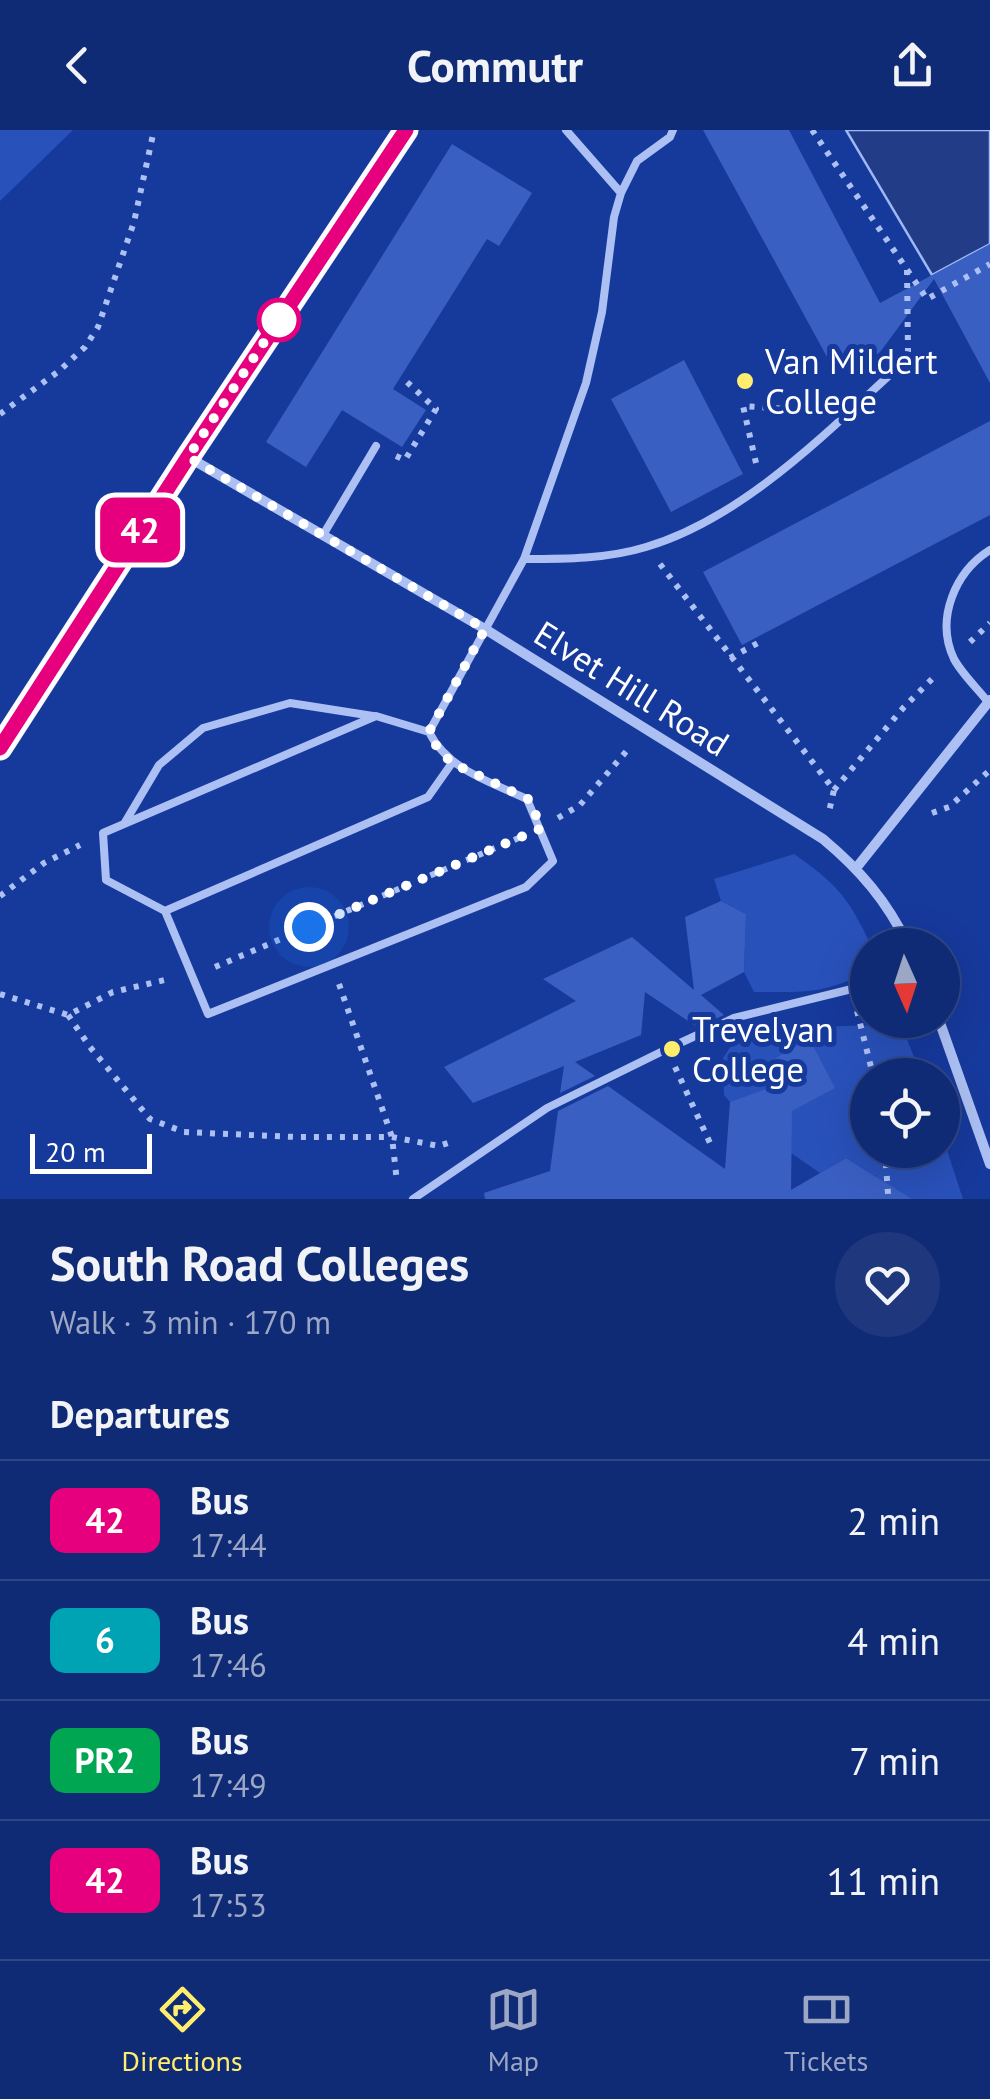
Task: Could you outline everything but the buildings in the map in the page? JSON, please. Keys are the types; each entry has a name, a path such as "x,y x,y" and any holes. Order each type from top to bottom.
{"main road":[{"path":"0,748 406,130"}],"street":[{"name":"Elvet Hill Road","path":"188,457 485,629 823,839 857,866 882,896 899,928"},
{"path":"857,866 989,701"},
{"path":"945,1038 990,1164"}],"lane":[{"path":"566,130 621,194"},
{"path":"429,732 524,559 586,382 621,194 638,162 670,137 673,130"},
{"path":"524,559 578,559 647,547 720,514 760,488 895,370"},
{"path":"323,535 376,446"},
{"path":"989,701 954,658 948,600 976,559 990,550"},
{"path":"124,824 158,765 203,728 290,703 376,716 429,732 452,763 528,799 553,861 526,887 208,1014 165,911 106,880 104,833 376,716"},
{"path":"165,911 428,797 452,763"},
{"path":"413,1199 547,1108 667,1049 734,1018 850,991"}],"path":[{"path":"0,414 59,371 85,347 98,327 134,222 154,130"},
{"path":"812,130 927,299 990,264"},
{"path":"907,268 908,356"},
{"path":"376,446 404,460 436,409 407,382"},
{"path":"760,488 742,406 847,414"},
{"path":"647,547 834,790"},
{"path":"823,839 834,790 904,706 990,623"},
{"path":"730,658 758,642"},
{"path":"68,1016 113,992 209,970 542,828 580,806 626,754 642,728"},
{"path":"0,896 44,862 104,833"},
{"path":"333,964 392,1137 399,1199"},
{"path":"0,994 68,1016 150,1119 184,1132 392,1137 439,1146 457,1140"},
{"path":"667,1049 710,1143"},
{"path":"887,1168 888,1194"}],"shaded area":[{"path":"0,130 73,130 0,201"},
{"path":"846,130 990,130 990,244 932,275"},
{"path":"794,854 832,884 862,928 850,928 850,979 799,992 754,992 744,972 746,914 721,901 714,879"},
{"path":"850,1026 850,1038 906,1038 914,1058 850,1058 850,1160 846,1158 820,1173 791,1153 773,1101 730,1102 724,1095 723,1058 737,1037 761,1029"},
{"path":"862,1168 953,1168 963,1199 877,1199 877,1177"}],"bus line":[{"name":"42","path":"0,748 406,130"}],"place":[{"name":"Van Mildert College","path":"745,381"},
{"name":"Trevelyan College","path":"672,1049"}],"route":[{"path":"279,320 286,309 188,457 485,629 429,732 452,763 528,799 542,828 309,927"}]}
